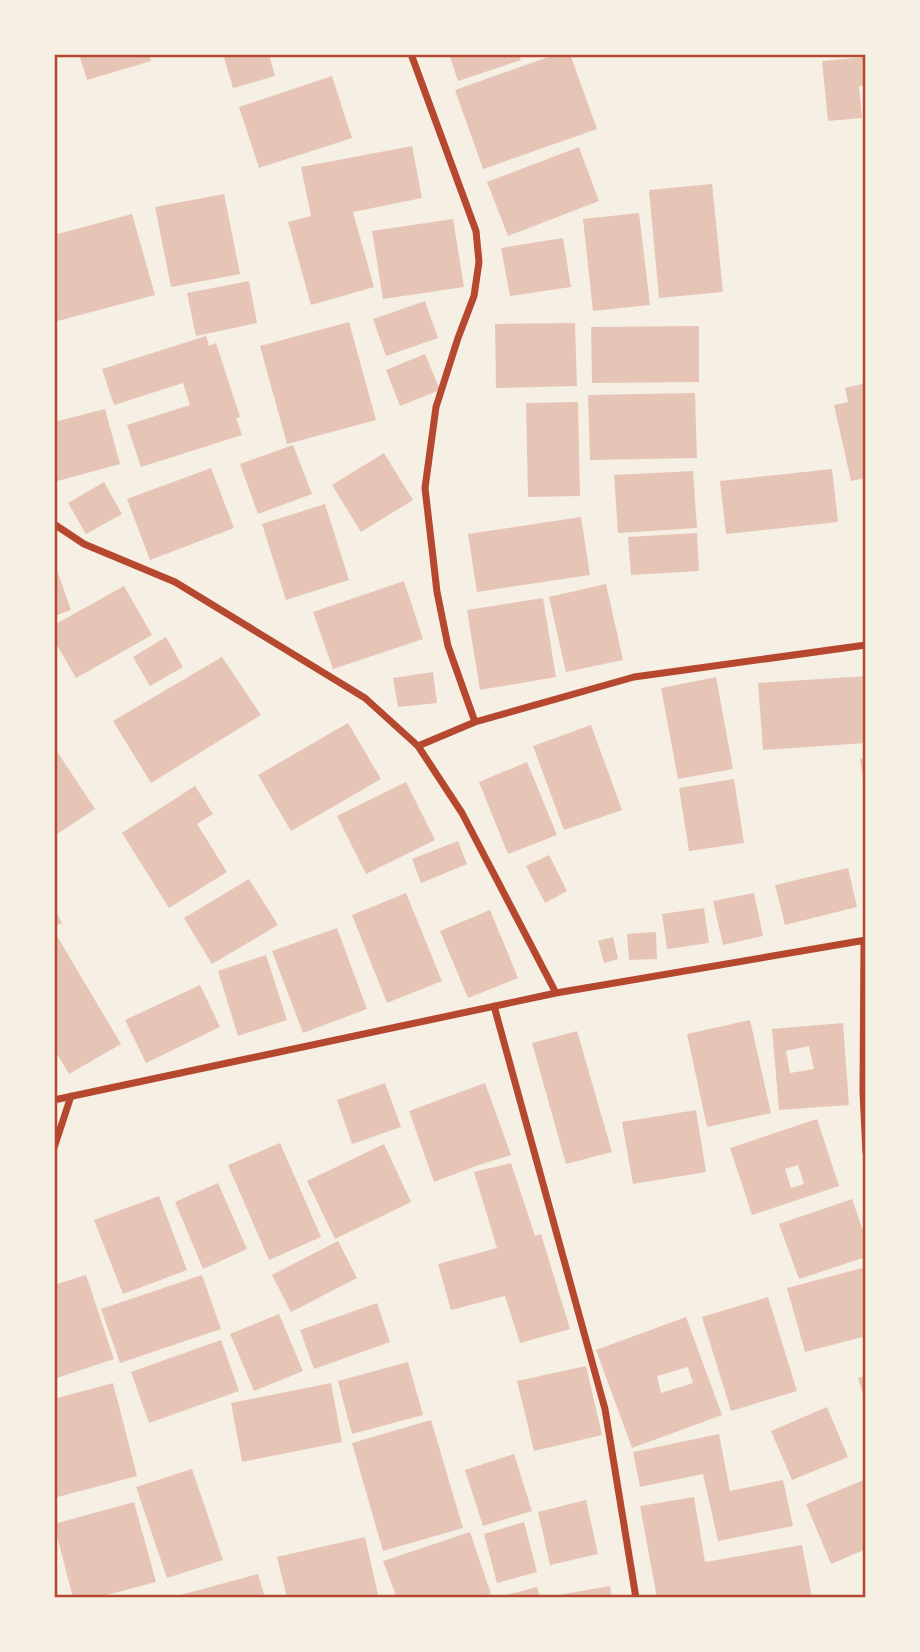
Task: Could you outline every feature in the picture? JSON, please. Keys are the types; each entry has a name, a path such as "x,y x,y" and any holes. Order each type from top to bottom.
{"street":[{"path":"411,54 476,231 479,262 474,296 436,407 425,488 437,592 448,646 475,722"},
{"path":"54,524 85,544 175,583 365,698 418,746 462,813 556,993"},
{"path":"418,746 475,722 634,677 866,645"},
{"path":"54,1100 556,993 865,940 863,1092 866,1152"},
{"path":"494,1006 605,1409 636,1598"},
{"path":"54,1148 71,1096"}],"building":[{"path":"79,54 149,54 151,61 87,80"},
{"path":"223,54 269,54 275,76 233,88"},
{"path":"449,54 519,54 521,60 458,81"},
{"path":"557,54 570,54 597,129 483,169 455,90"},
{"path":"866,57 866,85 859,86 862,118 828,121 822,61"},
{"path":"332,76 352,138 259,168 239,107"},
{"path":"412,146 422,198 353,212 374,287 311,305 288,222 311,216 301,167"},
{"path":"579,147 599,201 508,236 487,182"},
{"path":"712,184 723,292 659,298 649,190"},
{"path":"224,194 240,274 171,287 155,207"},
{"path":"639,213 650,305 593,311 583,219"},
{"path":"132,214 155,295 54,322 54,235"},
{"path":"453,219 464,287 383,299 372,231"},
{"path":"563,238 571,287 510,296 501,248"},
{"path":"249,281 257,323 196,336 187,293"},
{"path":"425,301 438,338 386,356 373,319"},
{"path":"349,322 376,420 287,444 260,346"},
{"path":"575,323 577,386 496,388 495,324"},
{"path":"699,326 699,382 592,383 591,327"},
{"path":"206,336 209,346 216,343 240,417 236,418 242,435 141,467 127,425 190,405 183,383 114,405 102,369"},
{"path":"425,354 440,390 400,406 386,370"},
{"path":"866,383 866,478 851,481 834,405 848,402 845,388"},
{"path":"695,393 697,458 590,460 588,395"},
{"path":"578,402 580,496 528,497 526,403"},
{"path":"105,409 120,464 54,482 54,422"},
{"path":"293,445 312,494 258,514 240,464"},
{"path":"384,453 413,500 361,532 332,485"},
{"path":"211,468 234,528 150,560 127,499"},
{"path":"832,469 838,522 726,534 720,481"},
{"path":"693,471 697,528 618,533 614,475"},
{"path":"104,482 122,514 86,534 68,503"},
{"path":"325,504 349,580 286,600 262,524"},
{"path":"581,517 590,575 477,592 468,534"},
{"path":"697,533 699,571 631,575 628,537"},
{"path":"54,566 71,610 54,616"},
{"path":"404,581 423,639 333,669 313,612"},
{"path":"606,584 623,660 566,672 549,597"},
{"path":"124,586 152,635 76,678 54,640 54,625"},
{"path":"543,598 556,677 480,690 467,610"},
{"path":"166,637 183,667 150,686 133,657"},
{"path":"222,657 261,715 151,783 113,721"},
{"path":"433,672 437,703 398,707 393,678"},
{"path":"866,676 866,743 763,750 758,683"},
{"path":"716,677 733,769 678,779 661,688"},
{"path":"348,723 381,779 291,831 258,775"},
{"path":"591,725 622,810 564,830 533,746"},
{"path":"54,747 95,809 54,836"},
{"path":"866,758 866,785 864,785 860,759"},
{"path":"527,762 557,835 508,854 479,782"},
{"path":"734,779 744,843 689,851 679,788"},
{"path":"406,782 435,840 366,874 337,816"},
{"path":"195,786 213,814 197,824 227,872 169,908 122,833"},
{"path":"458,841 467,864 421,883 412,859"},
{"path":"549,855 567,891 545,903 526,866"},
{"path":"848,868 857,907 785,925 775,885"},
{"path":"249,879 278,925 212,964 184,918"},
{"path":"406,893 442,981 387,1003 352,915"},
{"path":"754,893 763,936 723,945 713,901"},
{"path":"54,908 62,923 54,927"},
{"path":"704,908 709,943 667,949 662,914"},
{"path":"490,910 518,978 468,998 440,931"},
{"path":"337,928 367,1009 303,1033 272,951"},
{"path":"54,931 121,1044 69,1074 54,1049"},
{"path":"656,932 657,959 629,960 627,934"},
{"path":"613,937 618,959 604,963 598,941"},
{"path":"266,955 287,1020 238,1036 218,971"},
{"path":"200,985 220,1027 146,1063 125,1020"},
{"path":"750,1020 771,1113 707,1127 687,1034"},
{"path":"843,1023 849,1105 779,1110 772,1029","holes":["809,1046 814,1069 790,1073 786,1051"]},
{"path":"577,1031 612,1152 566,1164 532,1043"},
{"path":"385,1083 401,1127 352,1144 337,1100"},
{"path":"485,1083 511,1155 434,1182 409,1111"},
{"path":"696,1110 706,1172 633,1184 622,1122"},
{"path":"817,1119 839,1186 752,1215 730,1148","holes":["798,1165 804,1184 791,1188 785,1169"]},
{"path":"280,1143 321,1237 269,1260 228,1165"},
{"path":"384,1144 411,1202 335,1239 307,1181"},
{"path":"511,1163 535,1236 541,1234 570,1329 520,1343 505,1296 451,1310 438,1264 497,1248 474,1172"},
{"path":"218,1183 247,1249 203,1269 175,1202"},
{"path":"159,1196 187,1270 123,1294 94,1220"},
{"path":"852,1199 866,1239 866,1257 799,1279 779,1224"},
{"path":"338,1241 357,1278 291,1312 272,1275"},
{"path":"866,1267 866,1336 805,1352 787,1288"},
{"path":"86,1275 114,1359 54,1379 54,1285"},
{"path":"202,1275 221,1329 120,1363 101,1309"},
{"path":"768,1297 797,1391 731,1411 702,1317"},
{"path":"377,1303 390,1342 314,1369 300,1330"},
{"path":"279,1314 303,1371 254,1391 230,1334"},
{"path":"686,1317 722,1415 632,1448 596,1350","holes":["688,1367 693,1383 661,1393 657,1376"]},
{"path":"221,1340 239,1391 149,1423 131,1372"},
{"path":"408,1362 423,1415 352,1434 338,1381"},
{"path":"586,1366 602,1435 534,1451 517,1381"},
{"path":"866,1375 866,1401 865,1401 858,1378"},
{"path":"113,1383 137,1476 54,1498 54,1399"},
{"path":"331,1383 342,1442 242,1462 231,1403"},
{"path":"827,1407 848,1457 792,1480 771,1431"},
{"path":"431,1420 463,1528 383,1551 352,1443"},
{"path":"719,1434 730,1491 783,1480 793,1526 718,1541 703,1474 640,1487 633,1452"},
{"path":"514,1454 532,1511 483,1526 465,1470"},
{"path":"192,1469 223,1560 167,1578 136,1487"},
{"path":"866,1479 866,1549 831,1564 806,1504"},
{"path":"694,1497 705,1562 802,1545 812,1597 657,1598 640,1506"},
{"path":"586,1500 598,1554 550,1565 538,1512"},
{"path":"134,1502 156,1582 95,1598 73,1598 54,1524"},
{"path":"524,1522 537,1572 497,1583 484,1534"},
{"path":"470,1532 491,1594 475,1598 397,1598 383,1561"},
{"path":"365,1537 378,1595 364,1598 287,1598 277,1557"},
{"path":"258,1574 265,1598 173,1598 173,1597"},
{"path":"610,1586 612,1598 553,1598 553,1596"},
{"path":"537,1587 541,1598 500,1598 500,1597"}]}
